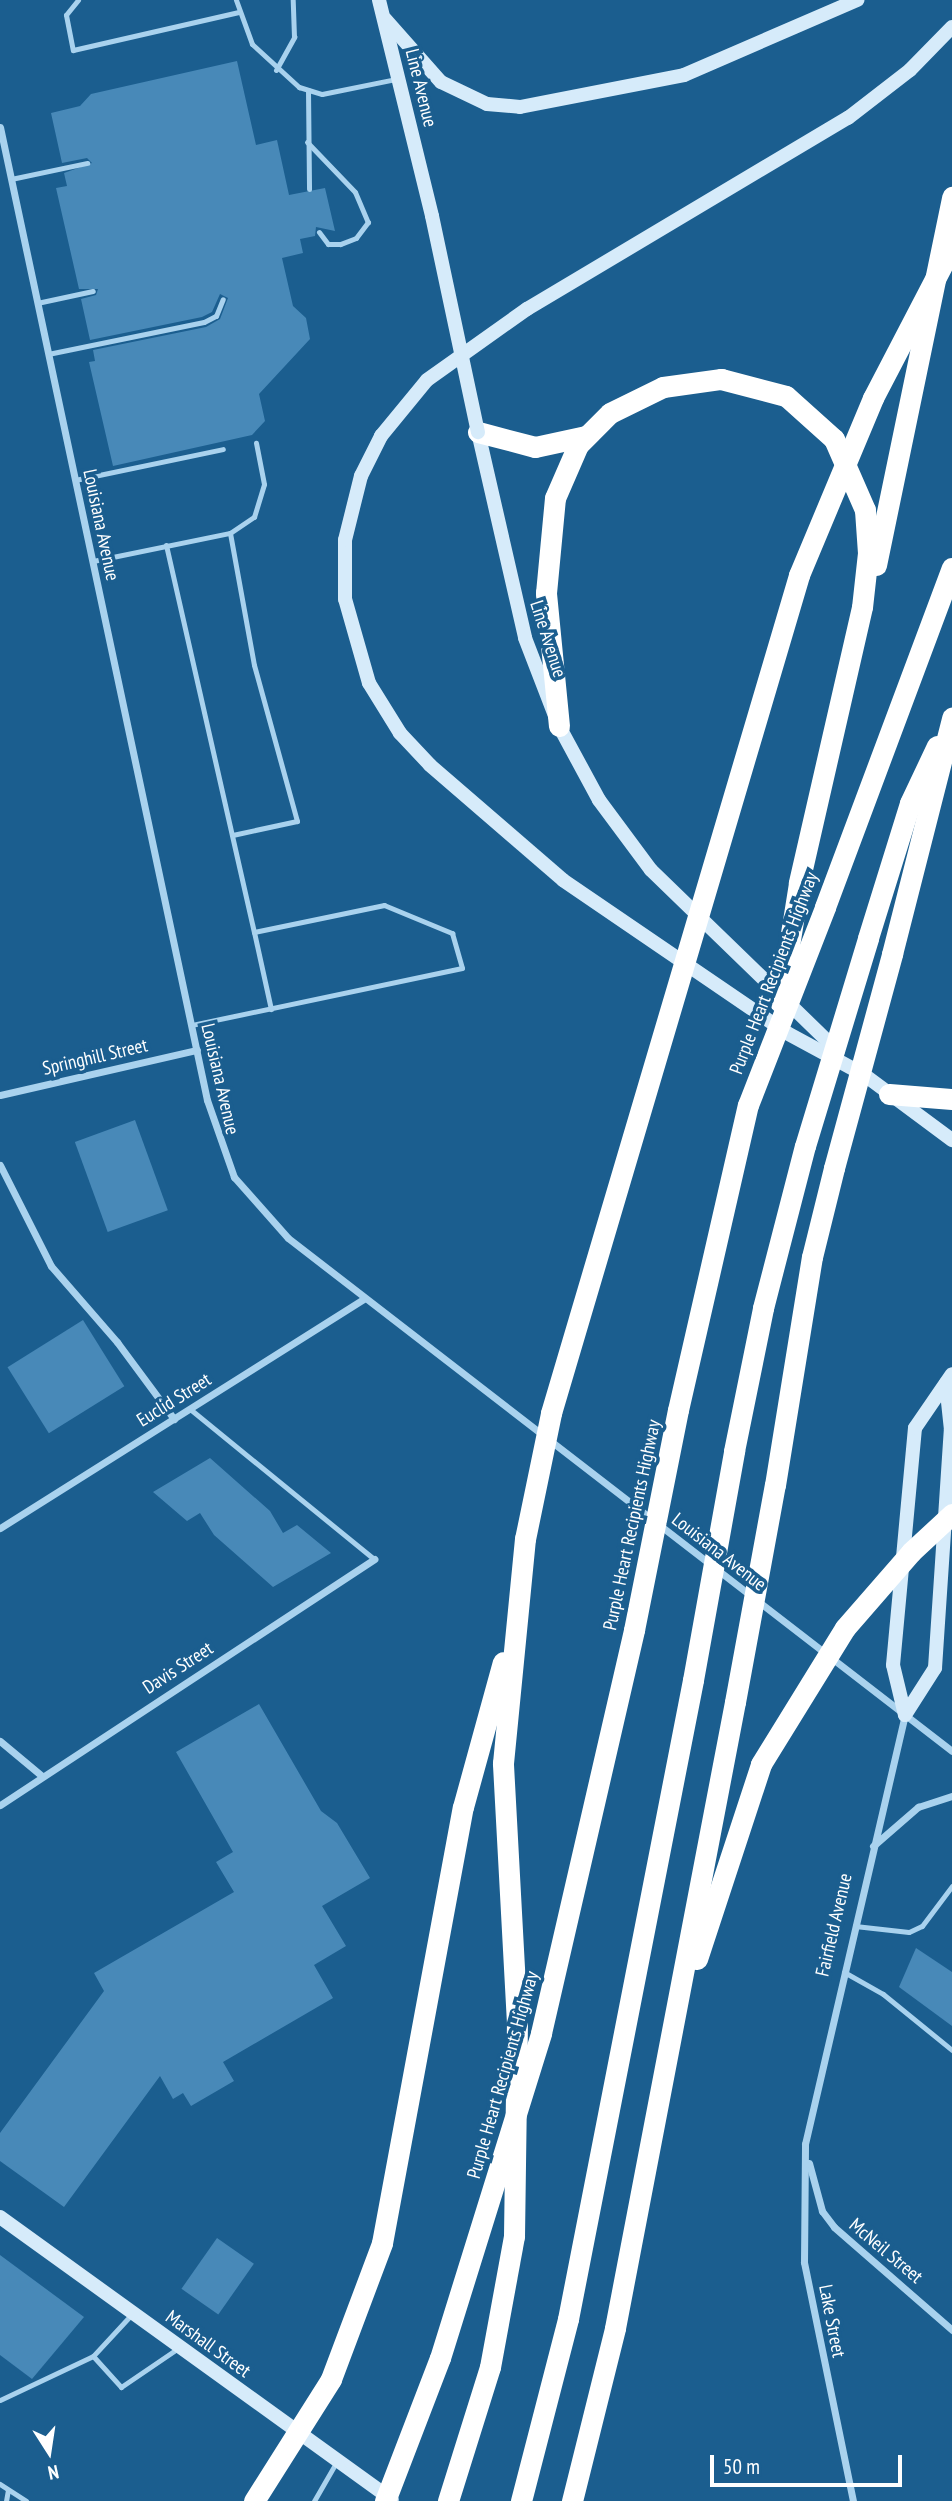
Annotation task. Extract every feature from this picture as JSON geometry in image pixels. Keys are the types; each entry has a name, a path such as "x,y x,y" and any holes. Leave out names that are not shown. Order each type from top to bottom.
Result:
{"highway":[{"path":"778,1025 799,883 862,607 906,438 952,197"},
{"path":"448,2501 490,2367 514,2236 517,2023 502,1822 512,1637 525,1539 551,1413 799,575 873,398 952,246"},
{"path":"559,726 546,593 551,536 565,467 586,436 610,413 640,396 687,382 754,383 786,396 834,439 853,475 868,533 862,607"},
{"path":"478,432 535,447 586,436"},
{"name":"Purple Heart Recipients Highway","path":"385,2501 440,2358 541,2033 634,1630 678,1410 748,1105 952,568"},
{"path":"521,2501 540,2435 574,2293 762,1308 805,1146 910,803 952,719"},
{"path":"572,2501 615,2328 775,1485 812,1257 952,719"},
{"path":"889,1094 952,1099"},
{"path":"659,2089 722,1875 761,1764 845,1628 911,1552 952,1514"},
{"path":"254,2501 331,2379 382,2243 463,1807 491,1690 512,1637"}],"main road":[{"name":"Line Avenue","path":"379,0 432,216 526,638 559,726 599,800 651,870 859,1072 952,1140"},
{"path":"384,19 441,82 486,104 520,107 684,75 857,0"},
{"path":"859,1072 787,1033 563,880 430,765 400,733 369,684 345,599 345,540 361,476 381,436 427,380 527,309 848,118 910,70 952,27"},
{"name":"Fairfield Avenue","path":"905,1715 935,1668 951,1430 949,1379"},
{"name":"Fairfield Avenue","path":"905,1715 893,1665 915,1428 949,1379"},
{"name":"Marshall Street","path":"0,2217 393,2501"}],"street":[{"name":"Louisiana Avenue","path":"0,127 191,1025 217,1139 234,1177 288,1238 952,1751"},
{"name":"Springhill Street","path":"0,1095 197,1050"},
{"path":"0,1165 51,1266 117,1342 174,1419"},
{"name":"Euclid Street","path":"0,1528 365,1298"},
{"name":"Davis Street","path":"0,1805 374,1559"},
{"name":"Fairfield Avenue","path":"805,2144 905,1715"},
{"path":"0,1741 41,1776"},
{"path":"873,1846 918,1807 952,1796"},
{"name":"McNeil Street","path":"805,2144 813,2188 834,2227 952,2330"},
{"name":"Lake Street","path":"805,2144 804,2262 853,2501"}],"lane":[{"path":"78,0 66,15 73,50 239,12"},
{"path":"236,0 252,44 276,70 308,90 323,94 399,78"},
{"path":"276,70 294,37 293,0"},
{"path":"308,90 309,189"},
{"path":"307,142 355,192 368,222 356,238 340,244 328,244 319,232"},
{"path":"11,179 87,163"},
{"path":"37,303 93,291"},
{"path":"48,354 204,322 216,316 223,299"},
{"path":"93,561 230,533 254,517 264,484 256,443"},
{"path":"75,480 223,449"},
{"path":"230,533 254,665 297,821 232,835"},
{"path":"166,545 271,1009"},
{"path":"191,1025 462,968 458,946 452,933 384,905 254,932"},
{"path":"190,1409 374,1559"},
{"path":"855,1926 909,1932 922,1926 952,1886"},
{"path":"844,1972 883,1994 952,2050"},
{"path":"0,2400 93,2356 133,2313"},
{"path":"93,2356 121,2387 180,2347"},
{"path":"314,2501 337,2460"},
{"path":"0,2484 26,2501"},
{"path":"6,2501 8,2490"}],"building":[{"path":"237,61 256,145 277,140 289,195 325,188 335,231 316,227 315,236 300,239 303,253 282,258 293,306 306,318 310,339 259,394 265,421 252,435 113,466 89,362 95,361 93,350 206,327 220,319 228,298 220,294 212,312 202,317 90,340 81,299 96,295 98,289 79,289 56,188 67,186 64,173 92,163 87,158 62,163 51,113 80,106 91,94"},
{"path":"135,1120 168,1210 108,1232 75,1142"},
{"path":"83,1320 124,1386 49,1433 8,1367"},
{"path":"210,1458 270,1511 283,1533 297,1525 331,1553 273,1587 214,1535 200,1513 187,1521 153,1492"},
{"path":"259,1704 321,1811 337,1823 370,1878 322,1906 346,1946 314,1965 333,1998 223,2062 234,2081 191,2106 183,2093 173,2099 160,2076 64,2207 0,2161 0,2133 104,1991 94,1973 234,1892 216,1862 233,1852 176,1752"},
{"path":"916,1948 952,1972 952,2026 899,1987"},
{"path":"217,2238 254,2264 218,2315 181,2289"},
{"path":"0,2255 84,2317 32,2379 0,2355"}]}
